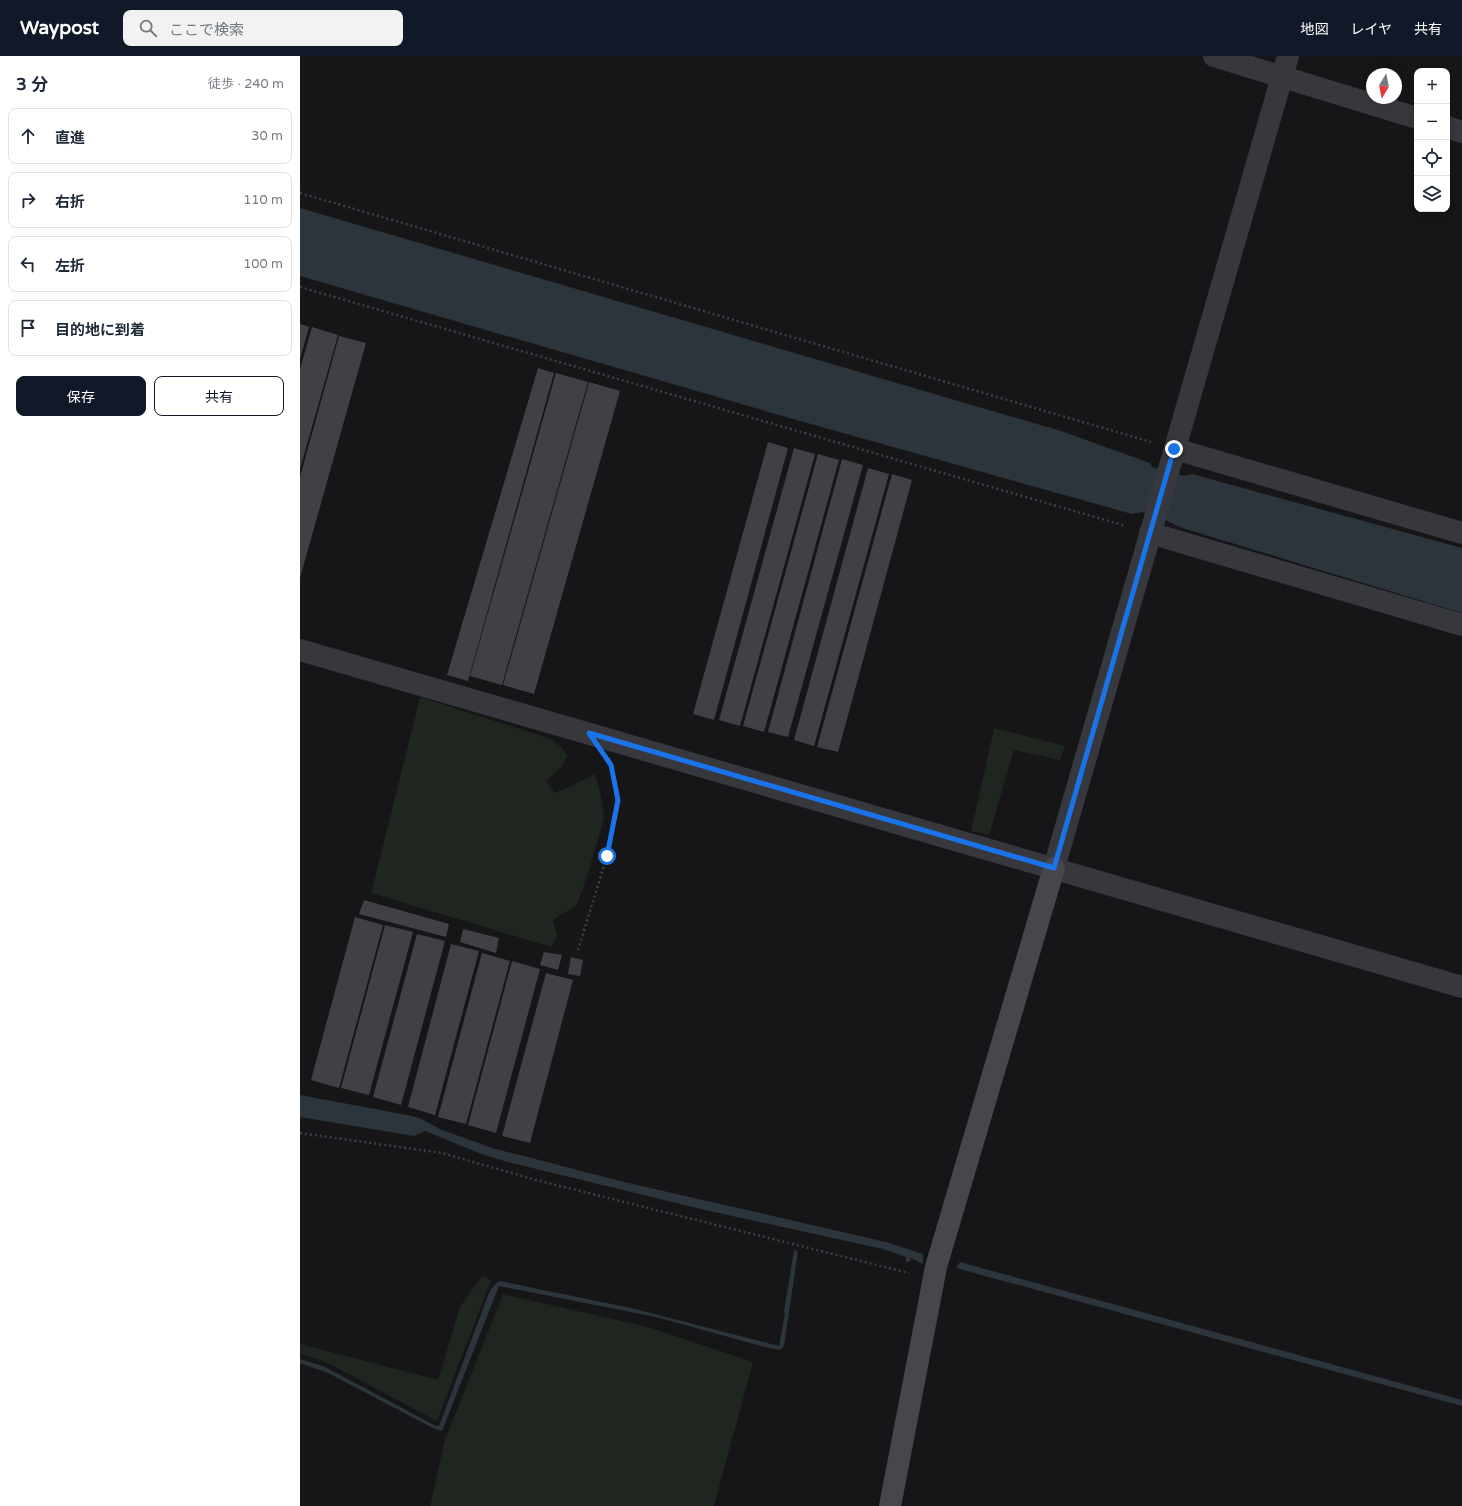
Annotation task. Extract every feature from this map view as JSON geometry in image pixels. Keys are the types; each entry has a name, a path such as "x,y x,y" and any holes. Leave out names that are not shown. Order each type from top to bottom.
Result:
{"street":[{"path":"1214,56 1414,117"},
{"path":"890,1506 933,1279 1054,868 1288,56"},
{"path":"1450,128 1462,132"},
{"path":"1173,456 1462,533"},
{"path":"1152,527 1462,625"},
{"path":"300,650 1462,987"}],"path":[{"path":"300,193 1173,456"},
{"path":"300,287 1152,527"},
{"path":"578,950 607,856 618,800 611,765"},
{"path":"300,1133 442,1153 536,1180 933,1279"}],"shaded area":[{"path":"300,208 1061,431 1150,463 1152,467 1185,476 1192,474 1462,548 1462,613 1179,527 1162,518 1142,512 1132,514 786,417 300,276"},
{"path":"420,697 554,740 568,755 561,767 546,781 555,793 595,774 601,795 604,818 577,905 553,920 557,937 551,947 371,893"},
{"path":"994,728 1065,746 1060,760 1014,750 989,835 971,831"},
{"path":"300,1095 419,1118 442,1130 492,1148 624,1182 886,1242 923,1254 923,1264 911,1258 910,1261 906,1262 906,1257 883,1249 705,1210 508,1162 484,1155 425,1131 414,1136 300,1117"},
{"path":"794,1250 798,1251 784,1346 780,1350 656,1317 499,1286 442,1431 435,1429 328,1373 300,1363 300,1359 325,1367 436,1426 439,1426 489,1293 494,1285 500,1281 631,1308 779,1346"},
{"path":"960,1262 1462,1400 1462,1406 956,1268"},
{"path":"482,1276 491,1280 437,1421 328,1363 300,1353 300,1344 438,1380 460,1307"},
{"path":"503,1294 648,1327 753,1362 714,1506 430,1506 445,1440"}],"building":[{"path":"300,324 309,327 300,359"},
{"path":"312,327 338,335 300,469 300,369"},
{"path":"339,336 366,343 300,578 300,477"},
{"path":"538,368 554,373 468,681 447,675"},
{"path":"556,373 588,382 502,685 470,676"},
{"path":"589,382 620,391 534,694 503,685"},
{"path":"768,442 788,448 714,720 693,714"},
{"path":"794,448 815,454 740,726 719,720"},
{"path":"818,454 839,460 764,732 743,726"},
{"path":"842,459 863,465 788,737 768,732"},
{"path":"868,468 889,474 814,746 794,740"},
{"path":"892,474 912,480 838,752 817,747"},
{"path":"364,900 449,924 446,937 359,914"},
{"path":"355,917 383,925 339,1088 311,1080"},
{"path":"385,925 413,932 369,1095 341,1088"},
{"path":"463,929 499,938 496,953 460,942"},
{"path":"417,934 445,941 401,1105 373,1097"},
{"path":"451,944 479,951 435,1115 408,1107"},
{"path":"544,952 562,955 558,970 540,965"},
{"path":"482,953 510,961 466,1124 438,1117"},
{"path":"571,957 583,960 580,976 568,974"},
{"path":"512,961 540,969 496,1133 468,1125"},
{"path":"546,973 573,980 530,1143 502,1136"}],"route":[{"path":"607,856 618,800 611,765 589,733 1054,868 1174,449"}]}
